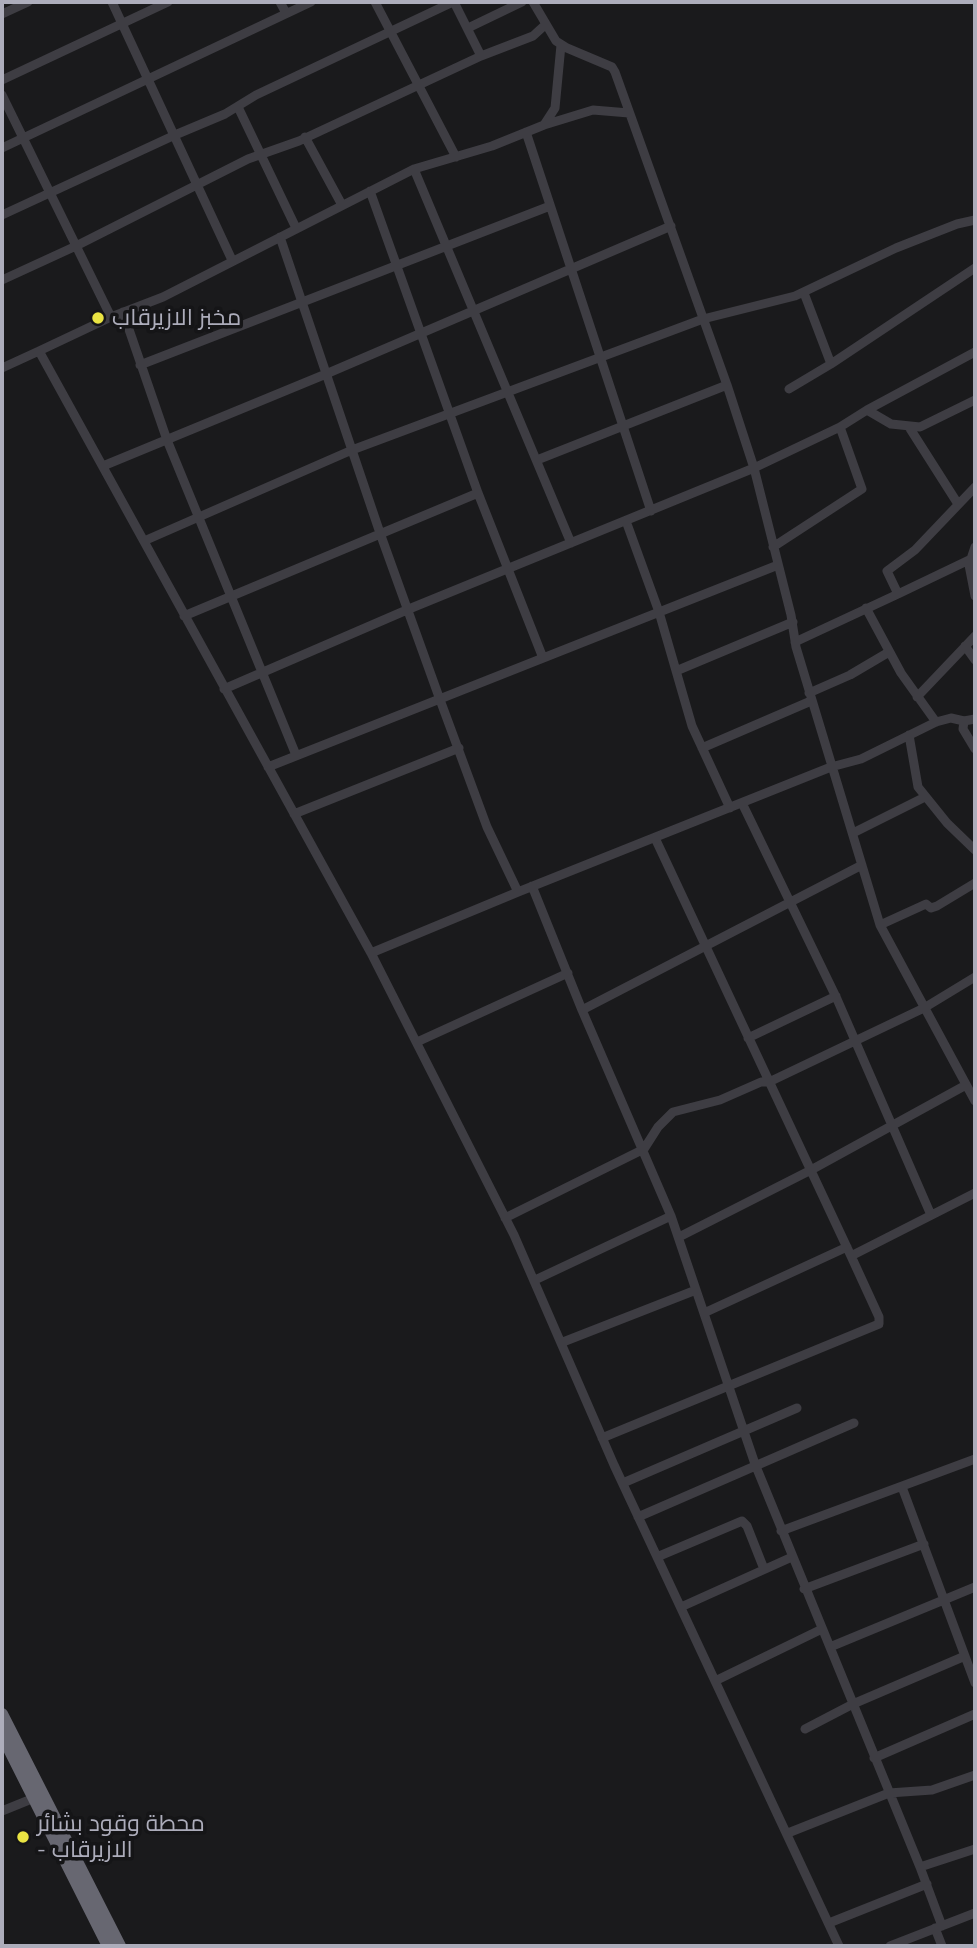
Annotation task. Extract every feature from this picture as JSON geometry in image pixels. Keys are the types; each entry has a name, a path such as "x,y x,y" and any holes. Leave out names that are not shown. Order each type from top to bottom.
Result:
{"highway":[{"path":"2,1714 108,1946"},
{"path":"2,1735 39,1796 120,1946"}],"street":[{"path":"2,14 28,2"},
{"path":"112,2 232,260"},
{"path":"2,80 168,2"},
{"path":"280,2 286,13"},
{"path":"2,148 311,2"},
{"path":"375,2 456,157"},
{"path":"2,215 206,122 256,95 454,2 481,56"},
{"path":"467,28 522,2"},
{"path":"533,2 545,25 561,45 612,67 671,226 754,468 810,697 880,925 975,1101"},
{"path":"2,280 261,154 305,137 481,56 533,36 545,25"},
{"path":"544,125 555,108 561,45"},
{"path":"2,95 111,317"},
{"path":"237,107 296,228"},
{"path":"2,368 111,317 163,297 415,169 593,110 629,113"},
{"path":"526,132 651,511"},
{"path":"305,137 342,205"},
{"path":"415,169 571,544"},
{"path":"370,191 478,493 543,658"},
{"path":"140,365 550,206"},
{"path":"144,541 352,450 703,319 804,293 896,248 957,224 975,220"},
{"path":"103,466 671,226"},
{"path":"280,237 380,533 486,827 518,892"},
{"path":"789,389 975,268"},
{"path":"804,293 831,364"},
{"path":"123,313 167,440 296,755"},
{"path":"39,351 371,953 505,1217 638,1517 839,1946"},
{"path":"224,689 409,609 754,468 840,427 975,352"},
{"path":"537,460 727,385"},
{"path":"867,410 891,424 909,427 925,425 975,400"},
{"path":"773,547 862,489 840,427"},
{"path":"909,427 958,504"},
{"path":"898,594 887,571 915,550 975,486"},
{"path":"184,616 478,493"},
{"path":"626,521 659,612 692,726 730,808"},
{"path":"975,547 969,560 975,596"},
{"path":"795,642 969,560"},
{"path":"268,767 439,697 778,565"},
{"path":"866,608 889,652 936,722"},
{"path":"676,671 793,622"},
{"path":"917,696 975,636"},
{"path":"965,646 975,660"},
{"path":"702,748 810,697 889,652"},
{"path":"371,953 831,767 861,759 936,722 951,718 964,721 975,719"},
{"path":"964,721 963,730 975,749"},
{"path":"909,735 918,787 975,850"},
{"path":"294,814 459,748"},
{"path":"853,833 925,797"},
{"path":"742,803 836,996 931,1215"},
{"path":"602,1438 878,1324 880,1317 655,838"},
{"path":"582,1010 862,865"},
{"path":"880,925 926,904 931,908 937,906 975,883"},
{"path":"532,886 671,1216 742,1430 804,1589 927,1884 942,1946"},
{"path":"417,1042 568,973"},
{"path":"505,1217 643,1150 673,1112 720,1100 761,1082 769,1082 924,1008 975,977"},
{"path":"748,1038 836,996"},
{"path":"678,1237 893,1127 966,1085"},
{"path":"704,1313 849,1252 975,1193"},
{"path":"535,1280 671,1216"},
{"path":"562,1342 696,1290"},
{"path":"623,1483 797,1408"},
{"path":"638,1517 854,1423"},
{"path":"782,1531 975,1459"},
{"path":"902,1488 975,1683"},
{"path":"657,1557 742,1521 747,1526 764,1569"},
{"path":"804,1589 924,1544"},
{"path":"681,1607 792,1557"},
{"path":"830,1647 975,1587"},
{"path":"715,1681 822,1629"},
{"path":"805,1729 853,1704 965,1656"},
{"path":"874,1758 975,1714"},
{"path":"788,1833 889,1793 932,1790 975,1775"},
{"path":"2,1811 39,1796"},
{"path":"920,1867 975,1849"},
{"path":"829,1923 927,1884"},
{"path":"890,1946 975,1913"}],"place":[{"name":"مخبز الازيرقاب","path":"98,318"},
{"name":"محطة وقود بشائر - الازيرقاب","path":"23,1837"}]}
